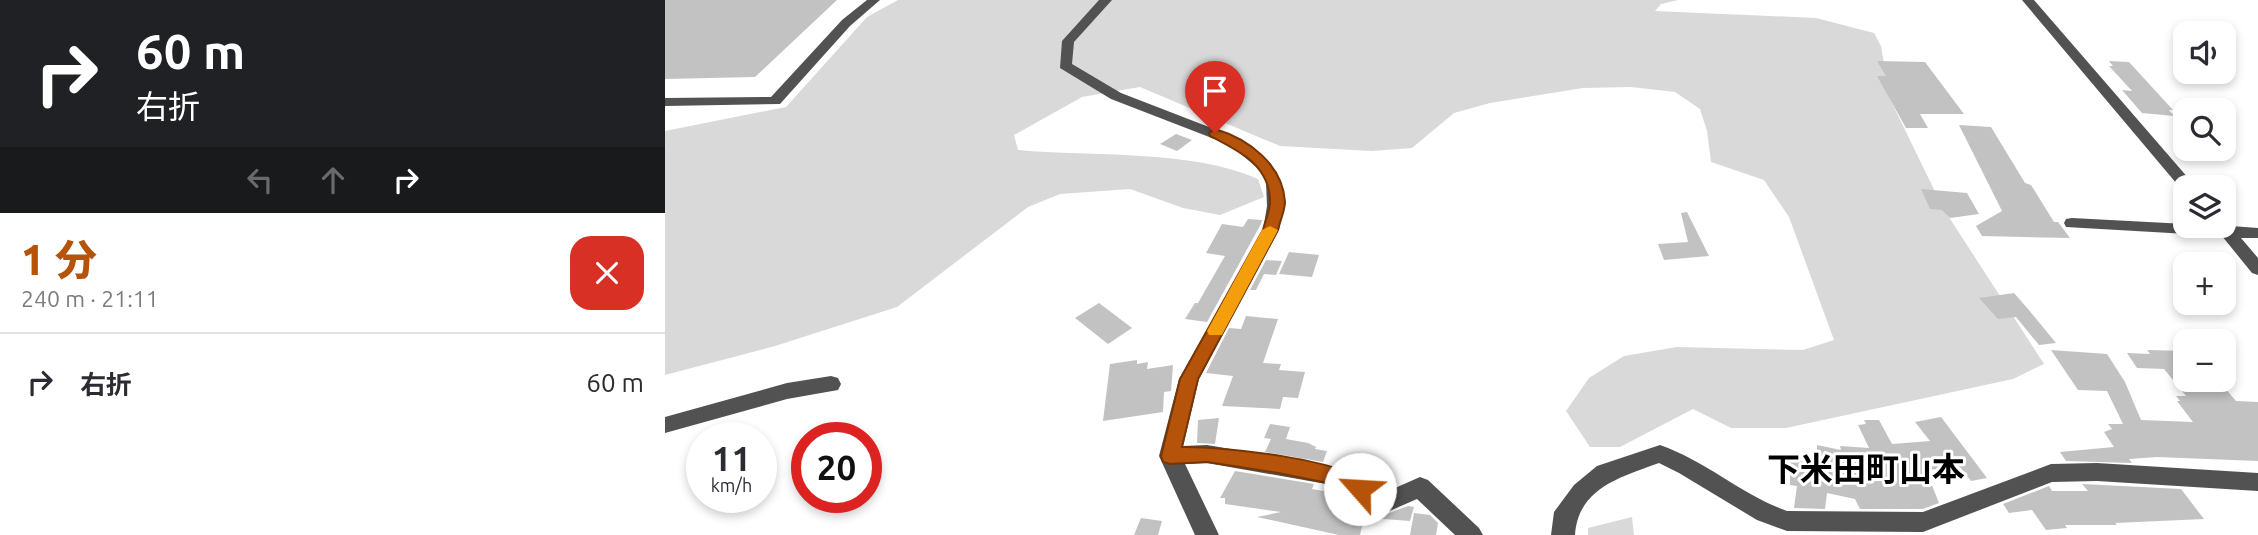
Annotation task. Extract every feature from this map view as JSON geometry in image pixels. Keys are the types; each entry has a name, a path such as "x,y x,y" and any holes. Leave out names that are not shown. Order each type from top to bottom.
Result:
{"street":[{"path":"665,102 775,101 846,23 874,0"},
{"path":"1107,0 1068,41 1065,65 1116,96 1215,133 1251,152 1268,169 1277,203 1271,230 1189,379 1170,456 1207,535"},
{"path":"2028,0 2178,175"},
{"path":"2072,223 2173,227"},
{"path":"2236,230 2258,233"},
{"path":"2232,238 2258,269"},
{"path":"665,425 787,391 831,384"},
{"path":"1563,535 1565,512 1582,492 1605,473 1660,453 1765,513 1787,521 1923,522 2051,473 2097,472 2258,482"},
{"path":"1170,456 1207,454 1336,476 1385,503 1420,487 1471,535"}],"shaded area":[{"path":"898,0 1678,0 1661,4 1655,11 1816,18 1874,33 1881,46 1890,99 1943,208 2044,364 2013,379 1786,428 1731,428 1693,409 1620,447 1590,447 1566,411 1589,378 1624,356 1677,347 1803,350 1834,340 1789,217 1764,180 1711,162 1707,131 1700,109 1675,92 1631,87 1583,88 1490,103 1454,113 1412,148 1372,151 1280,146 1140,87 1082,97 1014,135 1018,150 1172,158 1203,163 1258,179 1264,197 1220,215 1183,208 1130,189 1060,194 1028,207 897,307 775,346 665,375 665,131 786,107 867,17"},
{"path":"1632,517 1634,535 1588,535 1588,528"}],"building":[{"path":"665,0 837,0 755,77 665,79"},
{"path":"1877,61 1925,62 1964,114 1920,114 1928,128 1906,128 1877,76 1886,76"},
{"path":"2109,61 2129,62 2173,110 2169,110 2173,116 2142,113 2122,90 2132,91 2109,66 2113,66"},
{"path":"1959,125 1991,127 2025,183 2031,185 2054,222 2058,222 2070,238 1982,236 1976,226 2002,211"},
{"path":"1176,134 1192,140 1177,151 1160,144"},
{"path":"1921,189 1967,193 1979,214 1950,218 1942,210 1930,209"},
{"path":"1687,212 1709,256 1664,260 1658,244 1688,242 1681,213"},
{"path":"1248,219 1262,220 1207,322 1185,319 1195,303 1198,303 1225,256 1206,253 1222,224 1243,227"},
{"path":"1289,252 1319,255 1312,277 1279,274"},
{"path":"1266,260 1282,261 1276,275 1264,274 1256,290 1250,290"},
{"path":"2014,293 2056,343 2039,345 2016,317 1998,319 1979,298"},
{"path":"1099,303 1132,328 1108,344 1075,318"},
{"path":"1246,316 1278,319 1263,363 1281,364 1279,370 1305,372 1298,398 1283,397 1280,409 1222,406 1233,376 1206,373 1229,328 1241,329"},
{"path":"2051,350 2107,354 2125,382 2141,420 2193,422 2177,401 2180,401 2176,396 2186,396 2183,392 2228,392 2236,401 2258,402 2258,461 2157,457 2129,459 2132,463 2066,461 2060,452 2114,447 2104,432 2112,429 2108,424 2123,424 2107,391 2078,390"},
{"path":"2147,350 2173,351 2173,380 2164,369 2137,368 2127,353 2150,354"},
{"path":"1137,360 1137,364 1148,362 1147,369 1173,365 1171,391 1164,392 1163,412 1103,421 1110,364"},
{"path":"1941,417 1987,478 1971,481 1960,467 1926,470 1939,503 1923,509 1860,509 1855,499 1827,493 1825,509 1794,508 1797,486 1790,485 1790,459 1817,464 1817,445 1841,450 1840,446 1869,448 1858,425 1866,424 1864,420 1879,420 1892,444 1930,441 1915,422"},
{"path":"1219,418 1215,444 1197,443 1198,420"},
{"path":"1270,424 1290,427 1286,439 1308,443 1316,447 1315,449 1327,451 1323,462 1265,452 1271,439 1264,438"},
{"path":"1235,471 1314,484 1312,489 1340,494 1338,500 1360,503 1384,515 1408,506 1414,507 1410,521 1370,518 1368,523 1363,522 1360,535 1339,535 1257,517 1281,512 1225,504 1225,498 1220,498"},
{"path":"2082,484 2181,489 2204,519 2115,523 2117,525 2065,525 2067,528 2046,530 2032,510 2009,513 2003,504 2049,486 2052,491 2088,491"},
{"path":"1414,513 1430,515 1438,523 1436,535 1410,535"},
{"path":"1141,518 1162,521 1158,535 1134,535"}],"slow traffic":[{"path":"1216,331 1270,230"}],"district":[{"name":"下米田町山本","path":"1866,468"}],"route":[{"path":"1215,133 1251,152 1268,169 1277,203 1271,230 1257,251 1189,379 1170,456 1207,454 1278,464 1336,476 1360,489"}]}
